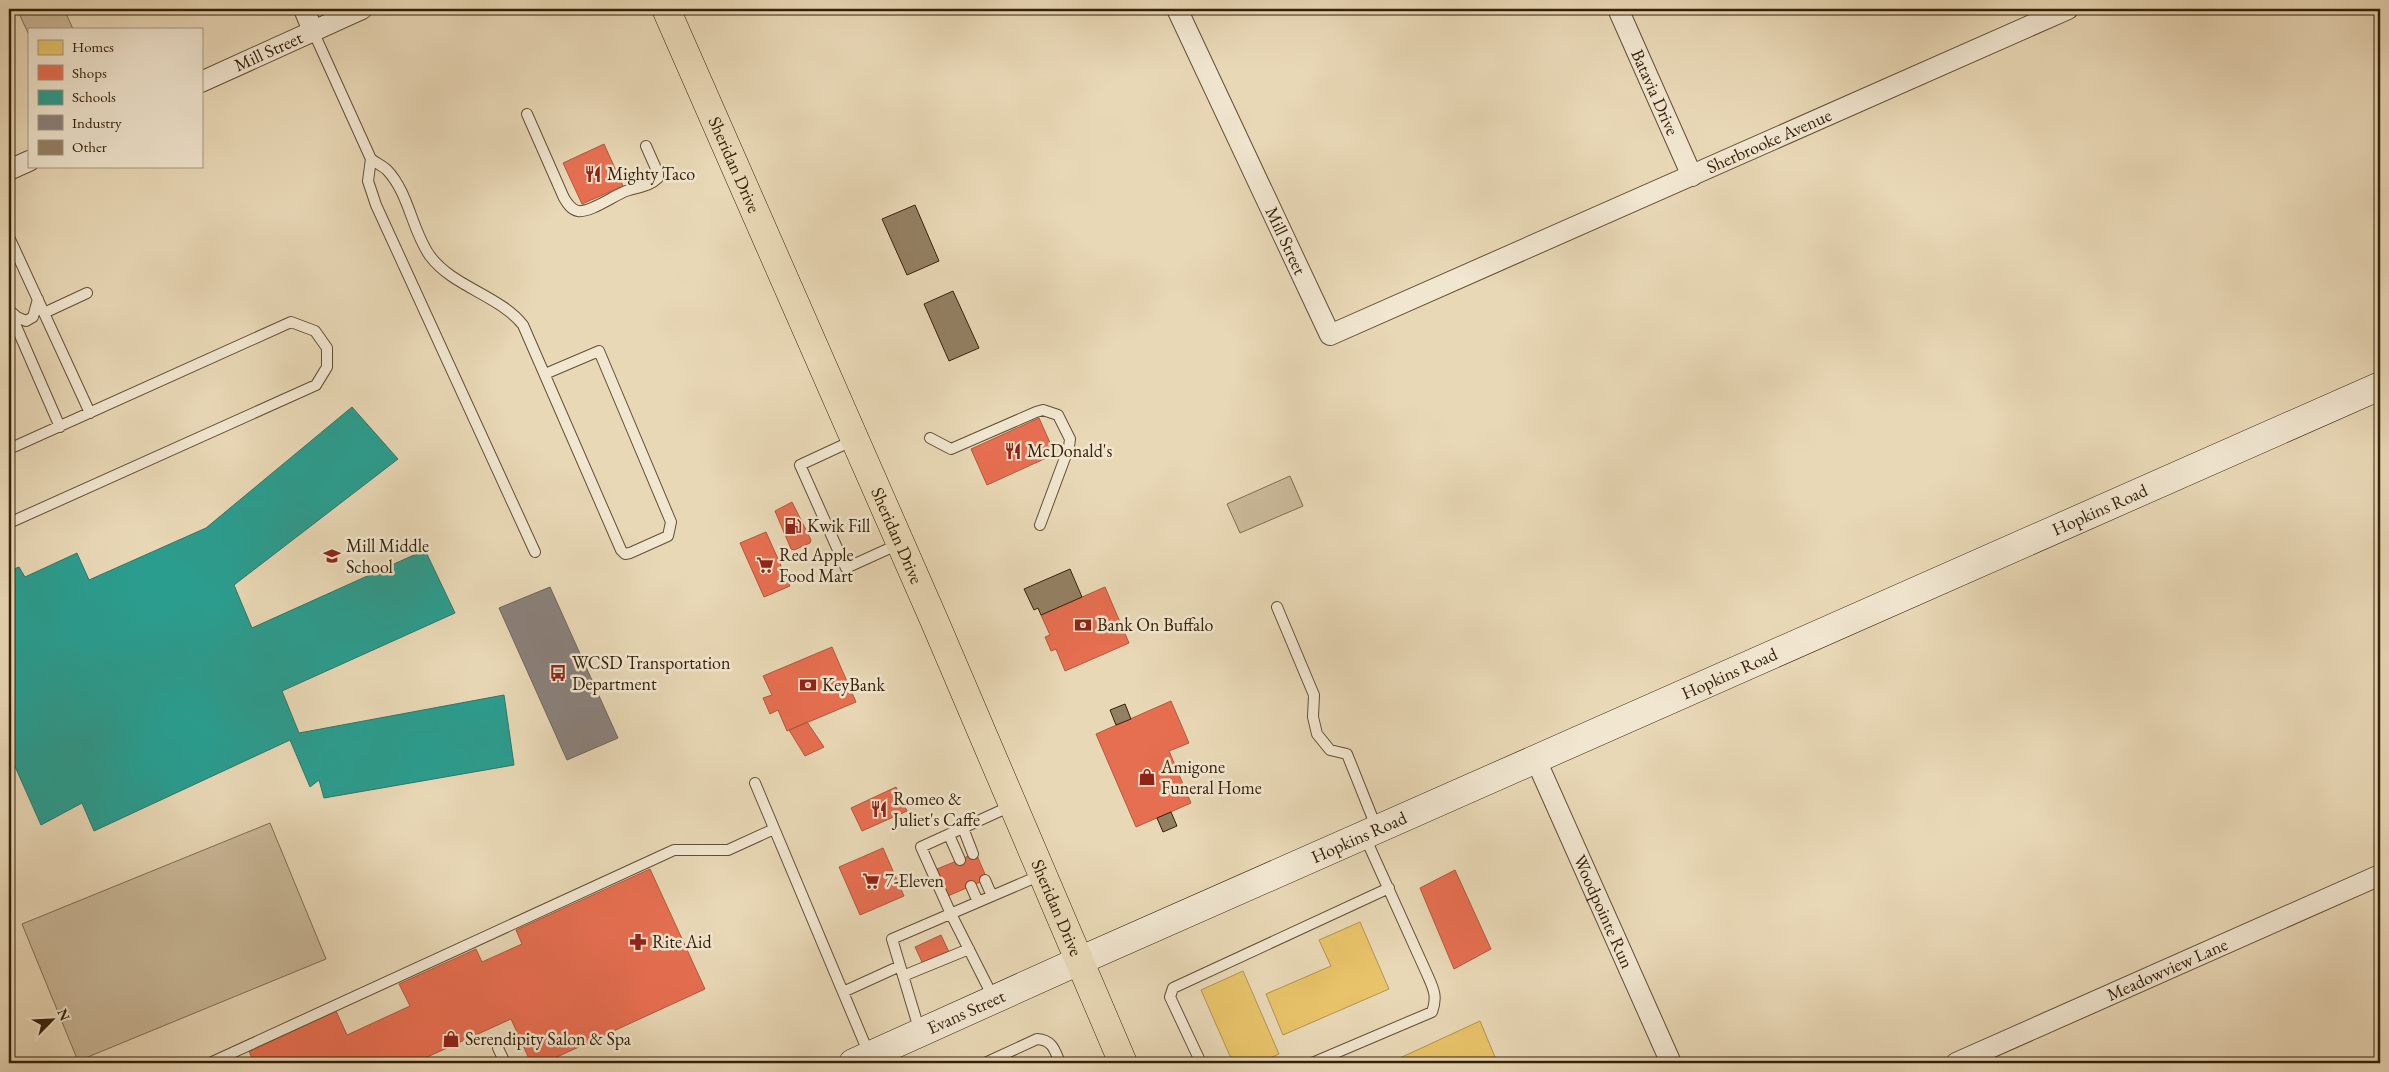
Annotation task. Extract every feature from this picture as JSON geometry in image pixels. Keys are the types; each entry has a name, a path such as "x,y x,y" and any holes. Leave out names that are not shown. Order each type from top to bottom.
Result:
{"main road":[{"name":"Sheridan Drive","path":"666,9 900,543 1041,876 1123,1063"}],"street":[{"path":"304,9 313,31"},
{"name":"Mill Street","path":"202,82 362,9"},
{"name":"Mill Street","path":"1177,9 1330,334 1469,272"},
{"name":"Batavia Drive","path":"1618,9 1692,176"},
{"name":"Sherbrooke Avenue","path":"1469,272 1692,176 2067,9"},
{"path":"9,170 28,161"},
{"name":"Hopkins Road","path":"1079,961 2380,386"},
{"name":"Woodpointe Run","path":"1536,760 1671,1063"},
{"name":"Meadowview Lane","path":"1956,1063 2380,875"},
{"name":"Evans Street","path":"865,1061 921,1033 1079,961"}],"lane":[{"path":"313,31 371,159 387,170 399,189 429,255 440,267 517,318 526,331 621,550 625,554 630,553 668,536 671,522 599,351 545,374"},
{"path":"527,114 564,198 570,207 577,211 586,210 626,191 654,182 658,178 658,174 646,146"},
{"path":"371,159 368,181 376,205 535,552"},
{"path":"9,237 90,413"},
{"path":"44,313 87,293"},
{"path":"9,310 17,317 26,321 33,317 38,299"},
{"path":"9,310 60,427"},
{"path":"9,449 291,322 315,331 327,348 327,367 316,385 9,523"},
{"path":"930,438 951,449 1036,412 1043,410 1058,415 1070,439 1069,447 1040,525"},
{"path":"855,440 800,465 846,568 900,543"},
{"path":"1277,607 1314,695 1312,717 1318,734 1330,750 1347,754 1389,888 1436,996 1432,1012 1312,1063"},
{"path":"755,783 843,992 865,1061"},
{"path":"994,999 951,914 921,847 1012,806"},
{"path":"963,828 973,854"},
{"path":"210,1063 674,850 728,850 774,829"},
{"path":"949,834 960,860"},
{"path":"921,1033 892,939 1041,876"},
{"path":"985,880 992,896"},
{"path":"971,886 978,902"},
{"path":"1201,1063 1170,997 1173,988 1389,888"},
{"path":"843,992 968,949"},
{"path":"985,1063 1037,1039 1052,1044 1060,1063"},
{"path":"498,1048 505,1063"}],"shaded area":[{"path":"17,9 64,9 73,28 28,28 28,33"},
{"path":"1290,476 1303,506 1240,533 1227,504"},
{"path":"270,823 326,959 78,1061 22,924"}],"building: Homes":[{"path":"1360,922 1389,989 1283,1035 1266,994 1331,966 1319,940"},
{"path":"1243,971 1279,1054 1259,1063 1233,1063 1201,990"},
{"path":"1480,1021 1495,1057 1481,1063 1389,1063"}],"building: Shops":[{"name":"Mighty Taco","path":"604,144 623,186 582,204 563,163"},
{"name":"McDonald's","path":"1039,418 1055,454 987,485 971,449"},
{"path":"792,502 811,540 810,543 794,550 791,549 775,511"},
{"name":"Red Apple Food Mart","path":"766,532 790,586 764,597 740,543"},
{"name":"Bank On Buffalo","path":"1105,587 1129,643 1065,671 1056,649 1051,651 1045,637 1050,635 1041,615"},
{"name":"KeyBank","path":"832,647 856,702 787,731 778,710 770,714 763,698 772,695 763,676"},
{"name":"Amigone Funeral Home","path":"1171,701 1189,743 1169,751 1191,803 1136,827 1096,734"},
{"path":"807,722 824,747 805,756 789,730"},
{"name":"Romeo & Juliet's Caffe","path":"896,787 907,811 862,831 851,808"},
{"name":"7-Eleven","path":"883,848 904,896 860,915 839,867"},
{"path":"976,853 987,879 948,896 937,869"},
{"path":"650,869 705,989 544,1063 531,1063 511,1019 414,1063 254,1063 249,1051 336,1011 347,1035 410,1006 399,984 476,949 482,962 522,944 516,930"},
{"path":"1455,870 1491,949 1454,969 1420,888"},
{"path":"941,935 949,952 923,964 915,947"}],"building: Schools":[{"name":"Mill Middle School","path":"352,407 398,459 234,585 252,628 425,550 455,613 282,691 299,733 504,695 514,765 324,798 319,780 310,787 290,740 94,831 82,803 41,825 9,753 9,571 19,567 25,577 77,553 89,580 206,528"}],"building: Industry":[{"name":"WCSD Transportation Department","path":"550,587 618,738 567,760 499,608"}],"building: Other":[{"path":"915,205 939,261 907,275 882,219"},
{"path":"953,291 979,348 949,361 924,304"},
{"path":"1070,569 1082,597 1041,615 1038,608 1034,610 1024,589"},
{"path":"1125,704 1131,719 1116,725 1110,710"},
{"path":"1171,812 1177,826 1163,832 1157,818"}],"place":[{"name":"Mighty Taco","path":"593,174"},
{"name":"McDonald's","path":"1013,451"},
{"name":"Kwik Fill","path":"793,526"},
{"name":"Mill Middle School","path":"332,556"},
{"name":"Red Apple Food Mart","path":"765,565"},
{"name":"Bank On Buffalo","path":"1083,625"},
{"name":"WCSD Transportation Department","path":"558,673"},
{"name":"KeyBank","path":"808,685"},
{"name":"Amigone Funeral Home","path":"1147,777"},
{"name":"Romeo & Juliet's Caffe","path":"879,809"},
{"name":"7-Eleven","path":"871,881"},
{"name":"Rite Aid","path":"638,942"},
{"name":"Serendipity Salon & Spa","path":"451,1039"}]}
